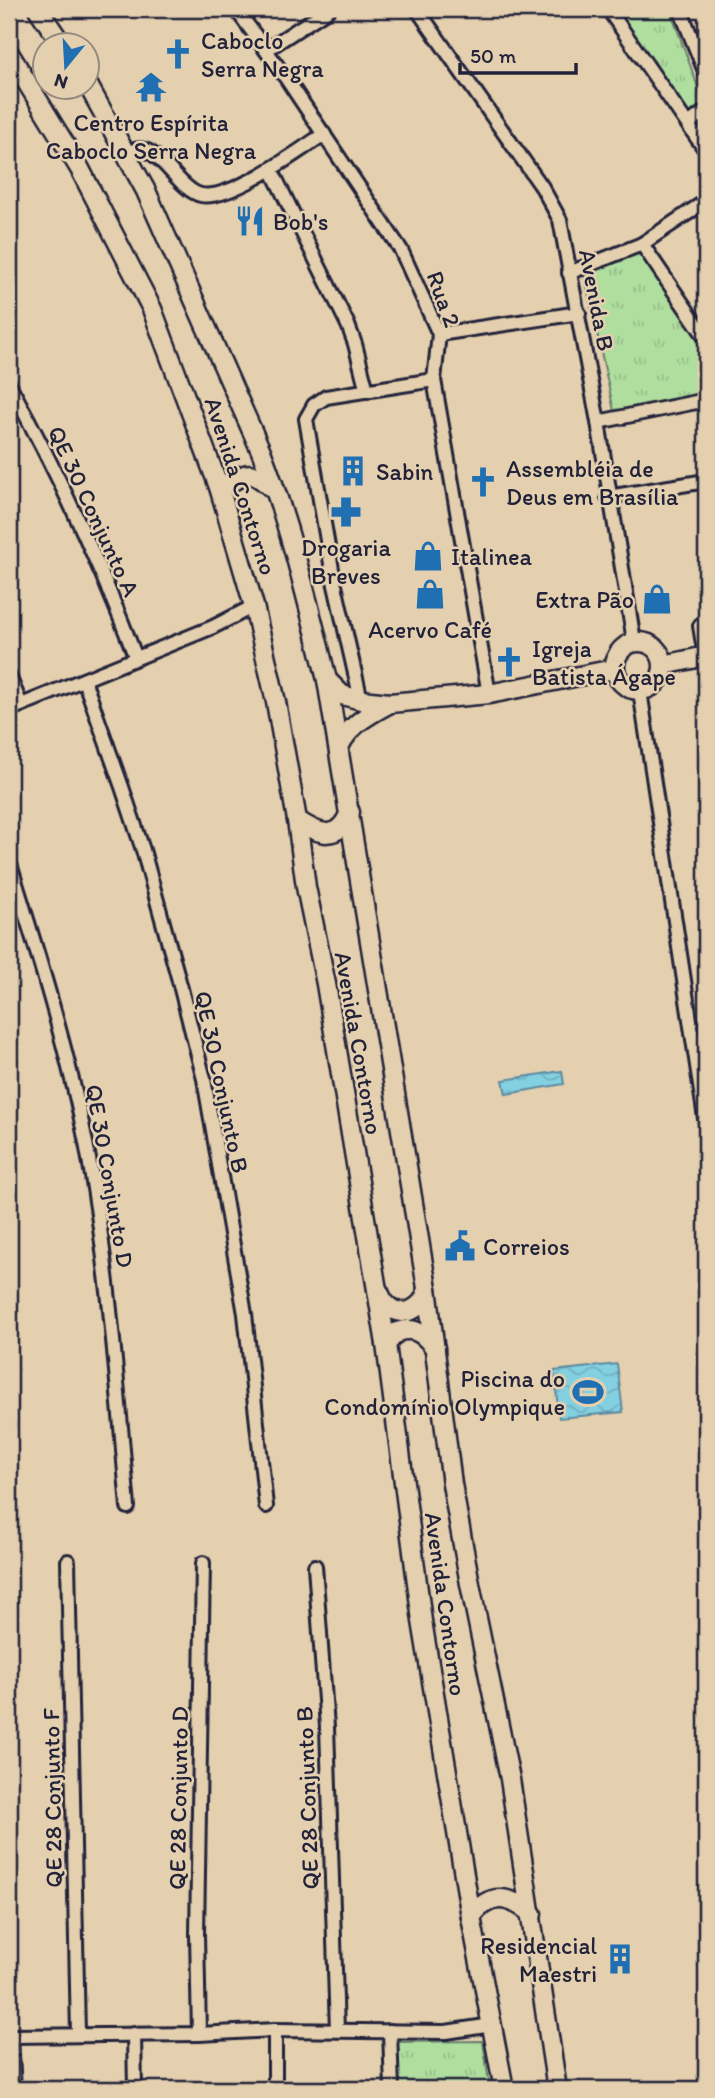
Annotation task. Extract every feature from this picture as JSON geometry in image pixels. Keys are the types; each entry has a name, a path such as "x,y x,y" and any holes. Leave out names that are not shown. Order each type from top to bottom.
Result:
{"main road":[{"path":"38,9 54,32"},
{"name":"Avenida Contorno","path":"9,53 80,169 152,309 219,487 254,606 276,702 306,887 326,984 363,1220 386,1344 422,1621 471,1917 504,2089"},
{"name":"Avenida Contorno","path":"98,102 128,155 278,494 327,680 427,1288 454,1496 510,1779 557,2089"},
{"path":"219,487 250,473 258,475 278,494"},
{"path":"634,641 657,648 664,665 657,683 640,691 623,685 614,669 620,649 634,641"},
{"path":"664,665 706,656"},
{"path":"327,680 342,695 390,703 489,694 614,669"},
{"path":"339,747 345,735 358,721 390,703"},
{"path":"297,820 318,833 328,833 339,830 350,812"},
{"path":"377,1289 387,1306 404,1312 421,1305 427,1288"},
{"path":"386,1344 397,1332 414,1329 422,1333 435,1348"},
{"path":"471,1917 485,1903 495,1899 514,1901 532,1914"}],"street":[{"name":"Rua 2","path":"236,9 401,250 439,334 434,380 489,694"},
{"path":"266,50 329,9"},
{"name":"Avenida B","path":"417,9 556,211 579,313 634,641"},
{"path":"608,9 706,150"},
{"path":"680,9 706,74"},
{"path":"688,124 706,111"},
{"path":"128,155 139,149 150,152 185,185 202,195 218,193 242,184 271,169 324,134"},
{"path":"271,169 348,326 367,391"},
{"path":"569,273 642,244 706,201"},
{"path":"642,244 706,338"},
{"path":"439,334 579,313"},
{"path":"361,700 334,581 306,419 314,405 326,397 434,380"},
{"name":"QE 30 Conjunto A","path":"9,384 71,505 111,593 136,659"},
{"path":"598,422 706,400"},
{"path":"608,497 706,481"},
{"path":"9,677 15,708 213,627 254,606"},
{"path":"706,621 700,626 706,656"},
{"name":"QE 30 Conjunto B","path":"84,680 143,850 204,1079 245,1314 266,1506"},
{"path":"640,691 706,1125"},
{"name":"QE 30 Conjunto D","path":"9,861 52,1005 85,1141 113,1328 128,1507"},
{"name":"QE 28 Conjunto F","path":"68,1561 78,2034"},
{"name":"QE 28 Conjunto D","path":"199,2034 197,1934 203,1563"},
{"name":"QE 28 Conjunto B","path":"314,1566 327,1727 337,2030"},
{"path":"14,2089 10,2036 199,2034 275,2030 446,2032 492,2025"},
{"path":"275,2030 275,2089"},
{"path":"390,2031 392,2089"},
{"path":"134,2034 135,2089"}],"green space":[{"path":"614,9 670,9 705,107 686,115"},
{"path":"639,252 706,348 706,395 614,411 584,274"},
{"path":"483,2041 490,2089 398,2089 397,2042"}],"water":[{"path":"562,1071 564,1084 506,1094 503,1080"},
{"name":"Piscina do Condomínio Olympique","path":"617,1364 623,1412 559,1418 554,1371"}],"place":[{"name":"Caboclo Serra Negra","path":"178,54"},
{"name":"Centro Espírita Caboclo Serra Negra","path":"151,87"},
{"name":"Bob's","path":"250,221"},
{"name":"Sabin","path":"353,471"},
{"name":"Assembléia de Deus em Brasília","path":"483,482"},
{"name":"Drogaria Breves","path":"346,512"},
{"name":"Italinea","path":"428,556"},
{"name":"Acervo Café","path":"430,594"},
{"name":"Extra Pão","path":"657,599"},
{"name":"Igreja Batista Ágape","path":"509,662"},
{"name":"Correios","path":"460,1246"},
{"name":"Piscina do Condomínio Olympique","path":"588,1392"},
{"name":"Residencial Maestri","path":"620,1959"}]}
